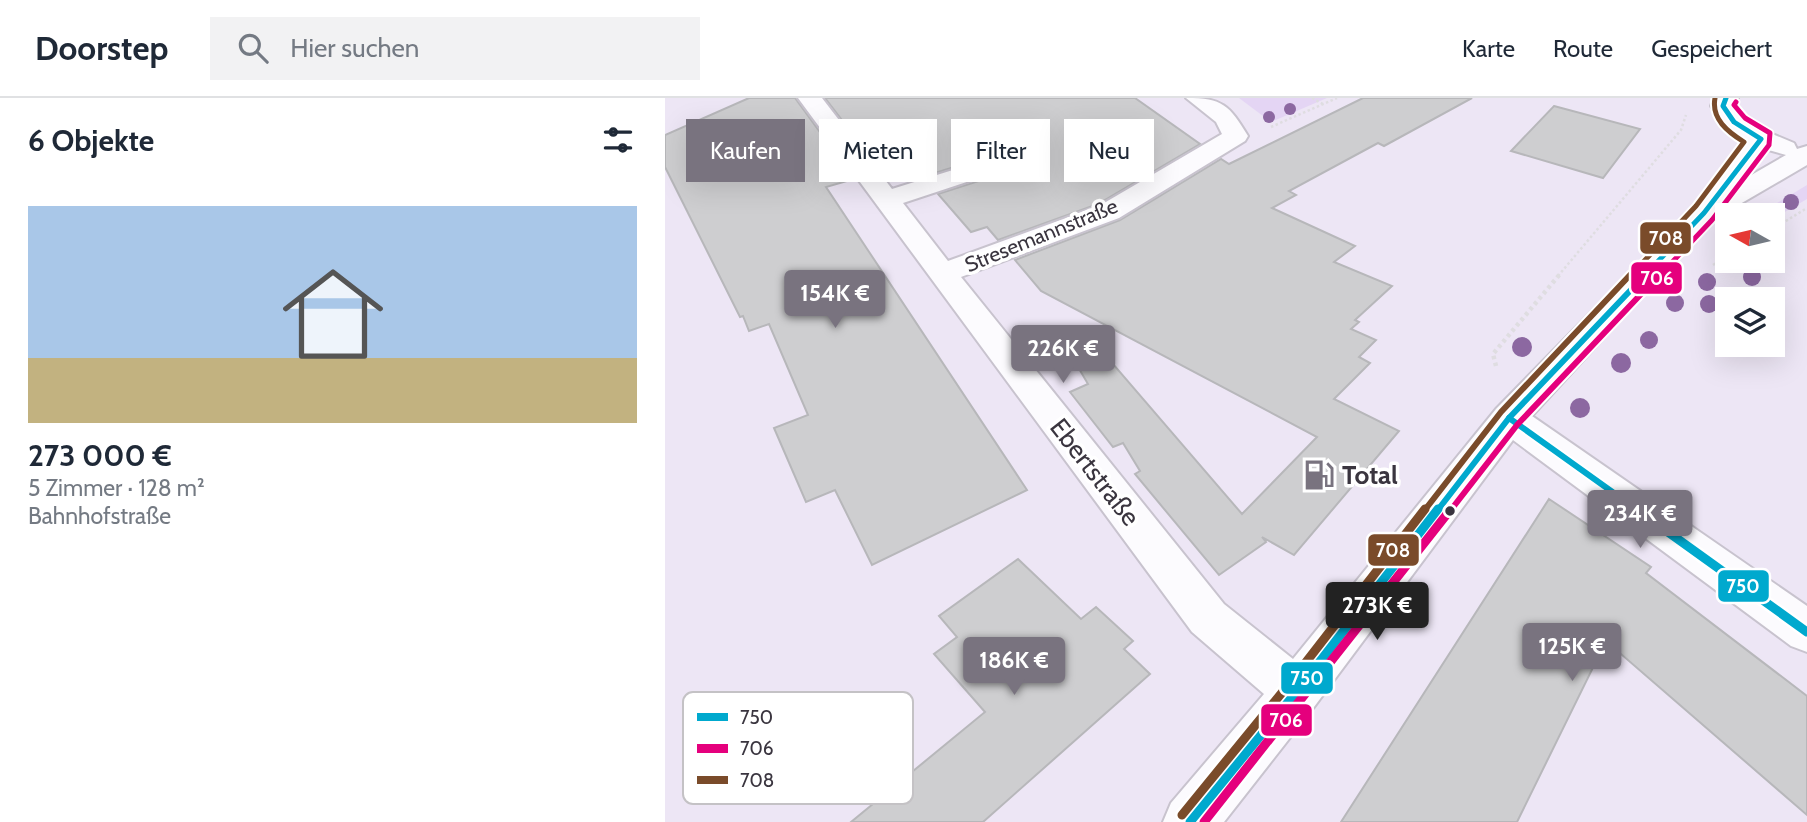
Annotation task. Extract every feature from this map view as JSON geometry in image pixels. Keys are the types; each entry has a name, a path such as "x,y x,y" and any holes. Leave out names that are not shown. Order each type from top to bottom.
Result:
{"street":[{"name":"Ebertstraße","path":"810,98 941,274 1207,618 1297,691"},
{"path":"1198,98 1225,118 1237,136"},
{"path":"1691,103 1725,102 1728,117 1741,129 1761,139 1807,154"},
{"name":"Stresemannstraße","path":"941,274 1109,212 1237,136"},
{"path":"1190,822 1297,691 1509,418 1704,213 1761,139"},
{"path":"1704,213 1807,154"},
{"path":"886,200 951,179"},
{"path":"1509,418 1807,632"}],"path":[{"path":"1312,98 1323,104"},
{"path":"1237,136 1280,124 1337,98"},
{"path":"1509,418 1493,354 1681,130 1691,103"},
{"path":"1785,222 1807,208"}],"shaded area":[{"path":"1239,98 1327,98 1271,122"},
{"path":"1807,185 1807,199 1785,212 1785,203 1777,203"}],"building":[{"path":"749,98 795,98 819,131 819,182 844,182 826,187 1027,490 872,565 835,490 806,502 774,428 808,415 769,324 749,331 665,167 665,135 686,126 686,182 805,182 805,119 701,119"},
{"path":"825,98 1135,98 1200,144 1154,171 1154,119 1064,119 1064,182 1135,182 1098,204 998,240 987,227 971,232 938,194 976,182 1050,182 1050,119 951,119 951,168 937,172 937,119 841,119"},
{"path":"1363,98 1472,98 1384,146 1378,143 1289,191 1296,195 1272,208 1355,246 1334,262 1392,286 1355,320 1359,322 1351,329 1376,340 1359,357 1370,363 1334,399 1399,431 1294,555 1262,537 1266,542 1219,575 1135,474 1140,471 1123,443 1113,447 1070,392 1088,384 1064,343 1083,329 1242,514 1317,437 1041,291 1015,260 1120,220 1221,159 1229,164"},
{"path":"1554,106 1640,129 1603,178 1511,151"},
{"path":"1549,499 1651,567 1646,573 1807,696 1807,815 1606,641 1517,822 1341,822"},
{"path":"1018,559 1081,619 1096,607 1133,641 1124,649 1150,674 983,822 851,822 873,804 913,804 913,771 985,712 934,654 957,637 939,616"}],"transit line":[{"name":"708","path":"1182,815 1289,684 1501,412 1696,206 1744,142 1726,129 1717,118 1714,112 1715,98"},
{"name":"750","path":"1190,822 1297,691 1509,418 1704,213 1761,139 1734,122 1723,106 1726,98"},
{"name":"706","path":"1204,822 1517,425 1712,220 1769,145 1770,133 1745,118 1734,105 1736,102"},
{"name":"750","path":"1509,418 1807,632"}],"place":[{"name":"Total","path":"1319,475"}]}
